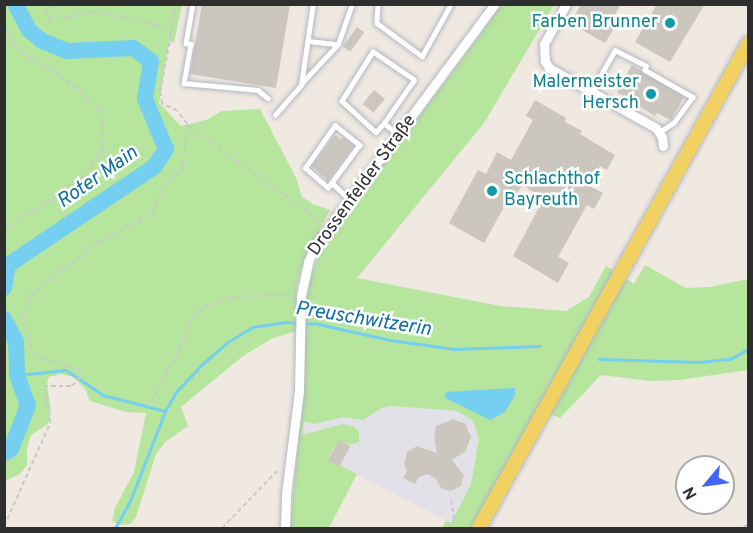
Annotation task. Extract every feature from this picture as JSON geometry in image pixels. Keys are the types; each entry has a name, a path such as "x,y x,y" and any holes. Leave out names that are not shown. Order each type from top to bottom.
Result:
{"main road":[{"path":"480,528 748,44"}],"street":[{"path":"566,4 544,44 545,61 554,71 660,132 663,146"},
{"name":"Drossenfelder Straße","path":"285,528 296,429 301,299 308,262 315,246 399,135 491,6"}],"lane":[{"path":"193,4 186,43 191,45 184,83 258,90 268,98"},
{"path":"300,85 313,4"},
{"path":"275,115 338,44 352,4"},
{"path":"378,4 377,23 422,56 451,4"},
{"path":"308,41 338,44"},
{"path":"591,92 615,50 646,66 645,70 693,97 674,123 660,132"},
{"path":"373,52 414,80 384,123 376,132 342,101 373,52"},
{"path":"384,123 399,135"},
{"path":"335,125 360,145 332,183 328,188 305,168 335,125"},
{"path":"332,183 350,200"}],"path":[{"path":"58,4 46,12 50,21 97,12 154,25 167,30 170,38"},
{"path":"176,4 160,91 162,104 177,111 187,124 329,227"},
{"path":"4,28 22,52 74,85 100,110 103,124 102,150 86,175 53,200 4,230"},
{"path":"4,526 50,423 44,386 72,386 82,373 34,355 23,318 32,295 98,242 152,214 168,181 182,171 187,124"},
{"path":"151,402 178,353 193,316 205,306 222,300 257,294 301,299"},
{"path":"222,528 278,470 291,462"},
{"path":"448,528 454,520 451,500"},
{"path":"743,528 748,523"}],"shaded area":[{"path":"392,406 457,411 466,414 477,426 479,439 471,484 451,523 340,466 351,443 361,435 356,429 339,425 302,436 304,421 343,417 363,420 382,408","holes":["446,420 460,420 470,430 470,445 466,451 439,450 435,444 435,430","417,446 428,449 458,465 464,475 461,486 451,491 446,490 441,488 436,479 428,474 411,475 404,458 407,452"]}],"green space":[{"path":"5,5 182,5 174,43 169,41 159,103 181,126 206,120 222,111 260,109 296,178 302,197 330,210 303,262 296,289 296,331 271,339 243,356 181,407 188,426 165,442 156,454 136,517 130,524 121,525 112,521 115,508 134,472 146,413 126,412 90,401 85,389 73,377 61,374 49,377 47,384 51,413 48,424 31,435 27,448 27,465 20,474 5,481"},
{"path":"500,5 554,5 484,123 357,278 500,306 566,311 589,297 606,266 615,271 474,528 442,528 446,520 451,523 471,484 479,439 473,421 457,411 391,406 382,408 363,420 343,417 314,424 304,421 302,435 343,424 353,426 359,432 359,442 350,445 345,443 347,451 335,446 328,459 357,474 329,528 290,528 301,414 306,303 308,285 319,256 346,213"},
{"path":"645,265 686,288 710,287 748,279 748,370 679,380 650,381 601,375 560,418 550,414 625,278 634,284"}],"water":[{"path":"515,388 515,395 505,412 490,420 445,398 446,392"}],"building":[{"path":"202,4 290,4 276,88 190,74"},
{"path":"581,4 621,4 612,20 617,23 605,43 580,29 582,24 573,19"},
{"name":"Farben Brunner","path":"657,4 705,4 670,62 635,42"},
{"path":"357,27 364,32 350,52 343,46"},
{"name":"Malermeister Hersch","path":"632,65 684,97 671,120 657,113 655,116 617,92"},
{"path":"374,90 385,99 374,113 363,104"},
{"name":"Schlachthof Bayreuth","path":"535,100 566,118 565,122 582,131 580,134 615,155 607,170 600,166 589,186 603,193 594,209 587,205 558,257 569,263 558,283 513,256 544,198 522,185 516,196 512,193 484,243 449,223 478,170 486,174 497,152 511,160 533,120 526,116"},
{"path":"335,135 341,140 343,137 354,146 328,181 312,166"},
{"path":"453,419 466,424 471,437 466,451 452,460 464,475 461,486 451,491 446,490 441,488 436,479 428,474 419,477 415,484 403,478 407,471 404,464 407,452 417,446 437,453 434,437 436,426"},
{"path":"339,440 350,446 339,466 328,460"}],"waterway":[{"name":"Roter Main","path":"4,288 8,265 154,167 166,149 145,99 151,61 133,48 67,51 42,41 29,30 15,4"},
{"name":"Roter Main","path":"4,319 16,342 17,375 28,405 11,449 4,453"},
{"name":"Preuschwitzerin","path":"115,528 130,501 165,411 176,392 226,343 253,327 284,322 318,324 390,340 454,349 540,346"},
{"name":"Preuschwitzerin","path":"599,359 699,362 730,359 748,349"},
{"path":"17,375 66,370 103,395 165,411"}],"place":[{"name":"Farben Brunner","path":"670,23"},
{"name":"Malermeister Hersch","path":"651,94"},
{"name":"Schlachthof Bayreuth","path":"492,191"}]}
